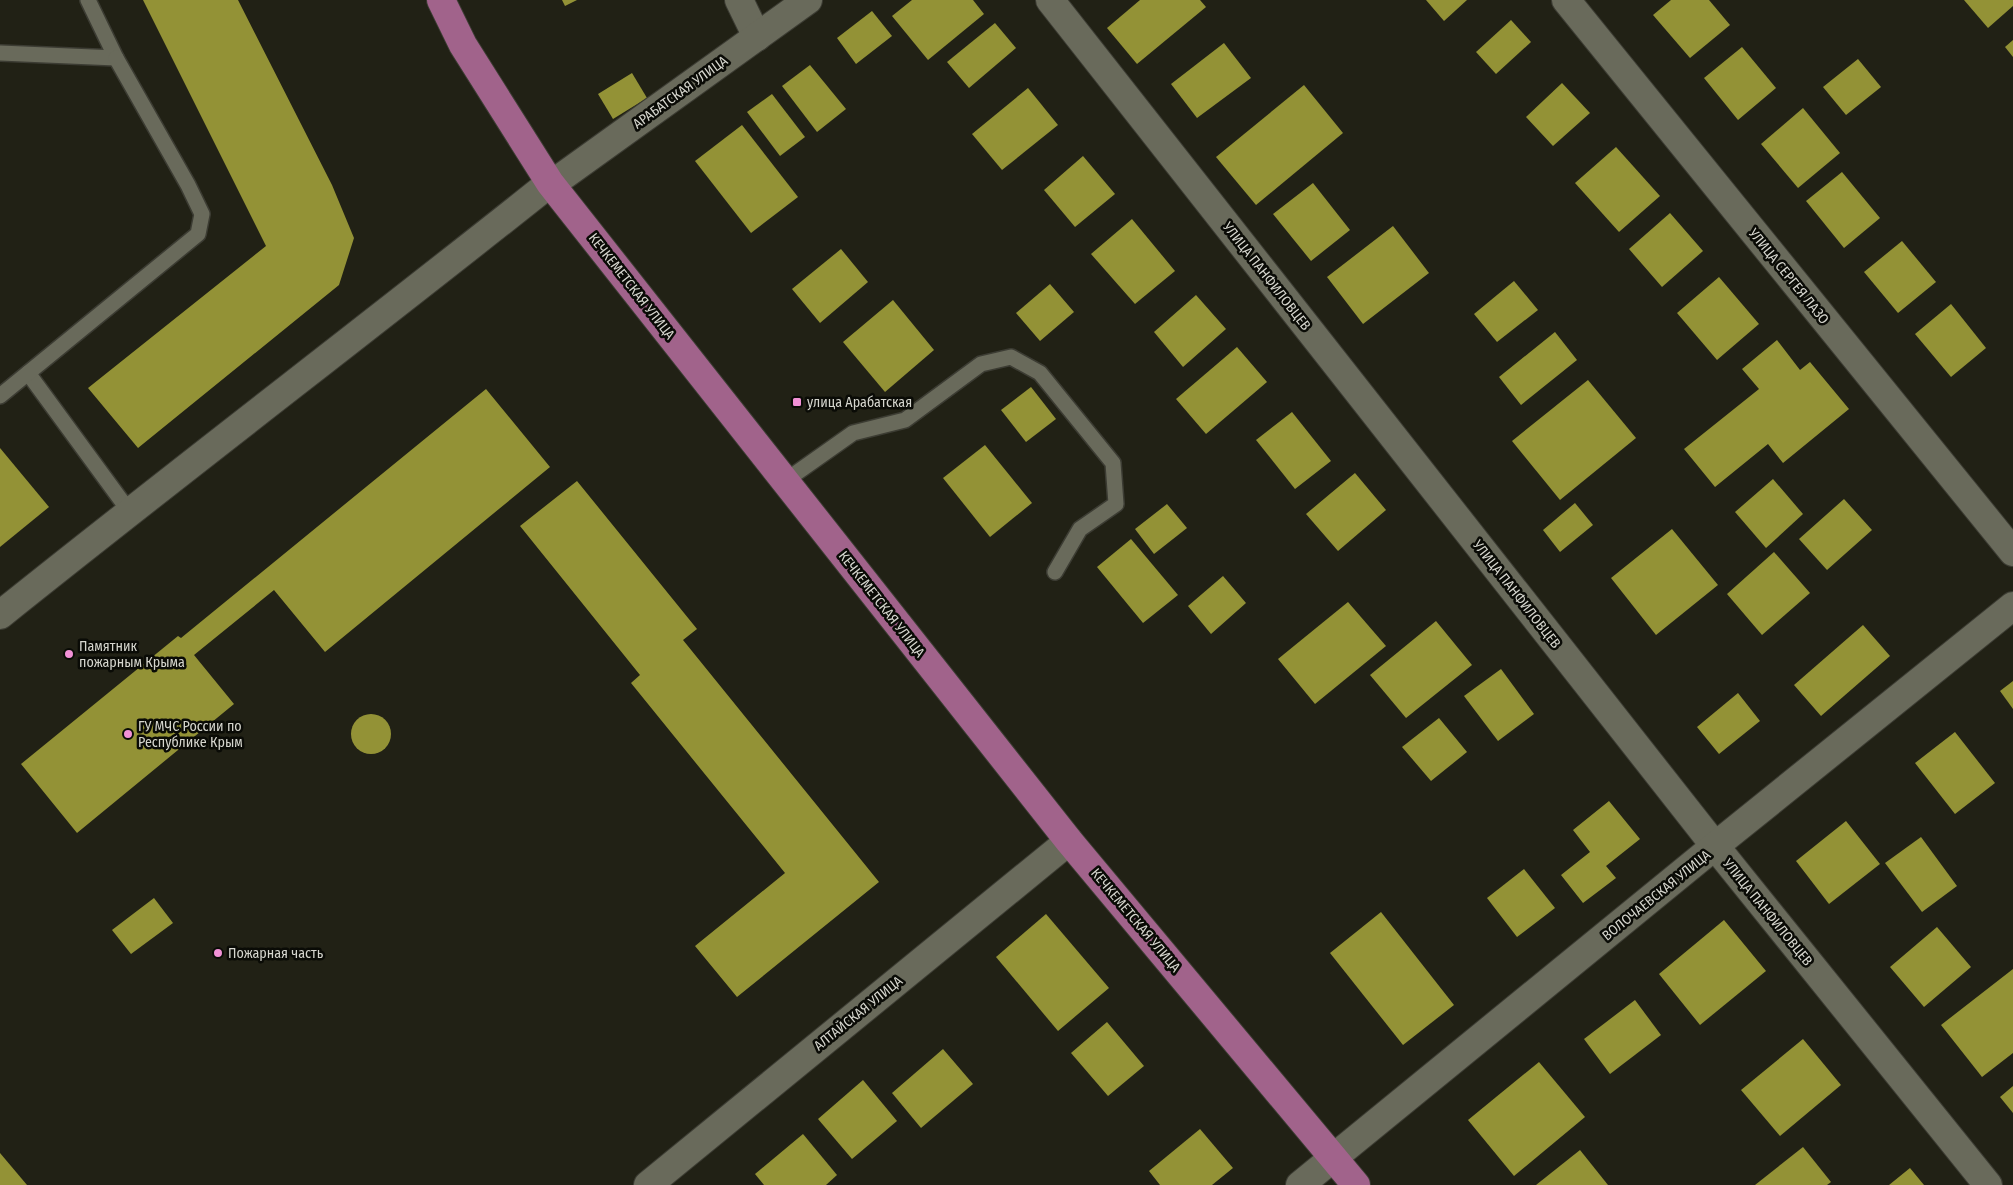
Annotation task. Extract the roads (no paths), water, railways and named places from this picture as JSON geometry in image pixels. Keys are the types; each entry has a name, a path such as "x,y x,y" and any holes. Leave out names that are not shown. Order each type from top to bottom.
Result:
{"main road":[{"name":"КЕЧКЕМЕТСКАЯ УЛИЦА","path":"441,0 463,45 551,184 1069,841 1356,1185"}],"street":[{"path":"739,0 757,37"},
{"name":"АРАБАТСКАЯ УЛИЦА","path":"0,615 129,512 551,184 808,0"},
{"name":"УЛИЦА ПАНФИЛОВЦЕВ","path":"1050,0 1715,846 1988,1185"},
{"name":"УЛИЦА СЕРГЕЯ ЛАЗО","path":"1566,0 2013,552"},
{"name":"ВОЛОЧАЕВСКАЯ УЛИЦА","path":"1300,1185 1715,846 2013,606"},
{"name":"АЛТАЙСКАЯ УЛИЦА","path":"648,1185 1069,841"}],"lane":[{"path":"0,396 198,234 202,214 188,185 116,58 88,0"},
{"path":"0,53 116,58"},
{"path":"785,481 853,434 905,420 981,364 1011,357 1040,373 1113,463 1116,504 1080,529 1055,572"},
{"path":"28,373 129,512"}],"place":[{"name":"улица Арабатская","path":"797,402"},
{"name":"Памятник пожарным Крыма","path":"69,654"},
{"name":"ГУ МЧС России по Республике Крым","path":"128,734"},
{"name":"Пожарная часть","path":"218,953"}]}
